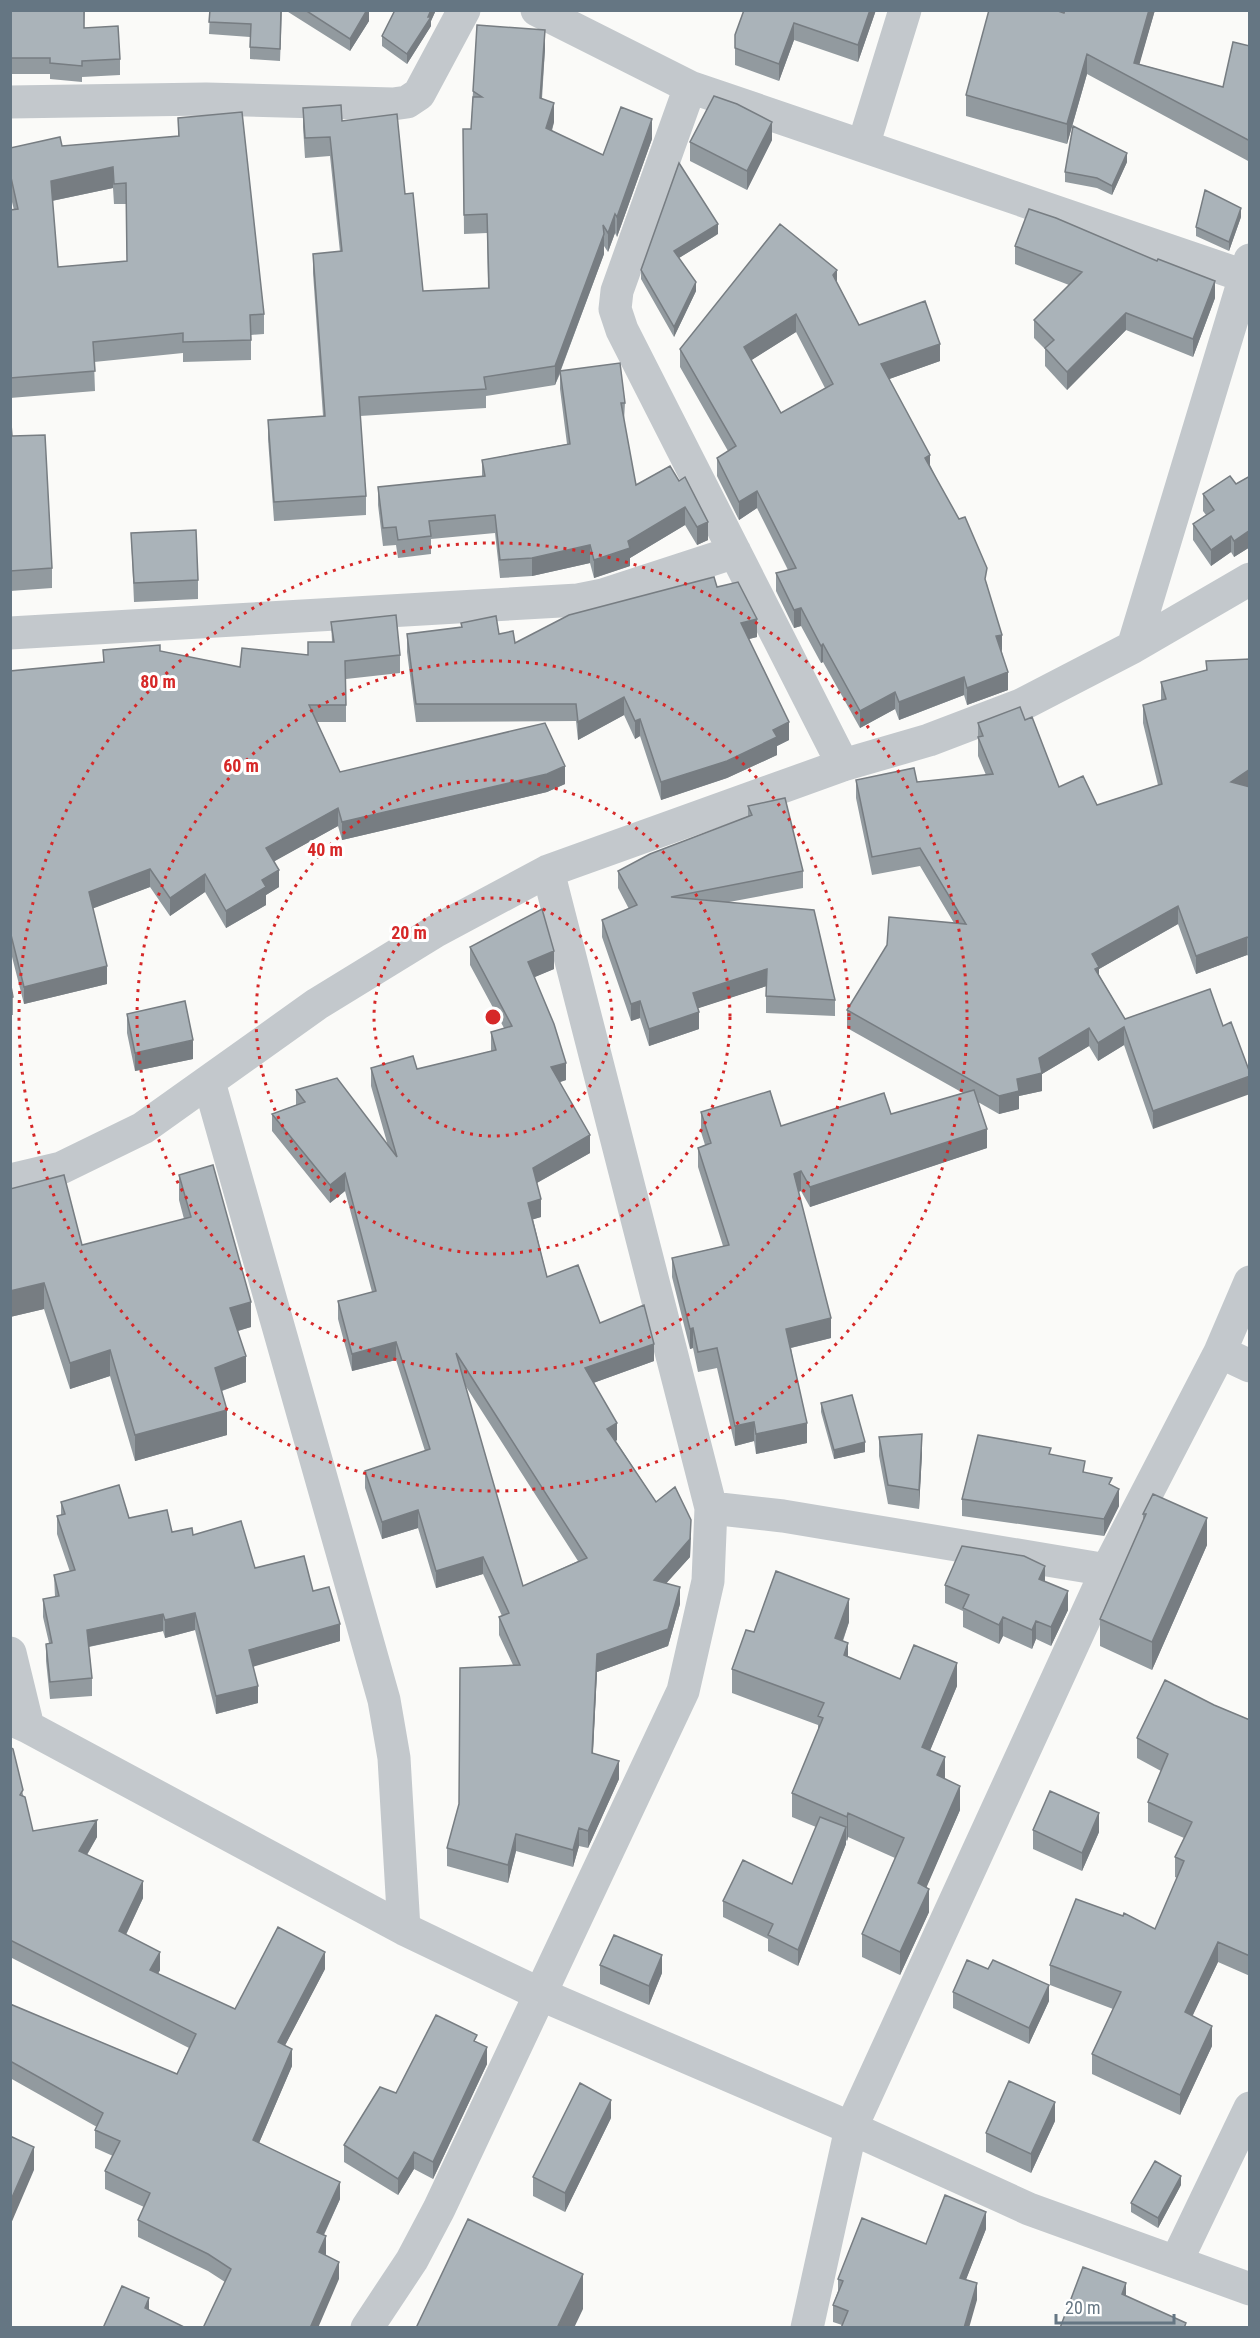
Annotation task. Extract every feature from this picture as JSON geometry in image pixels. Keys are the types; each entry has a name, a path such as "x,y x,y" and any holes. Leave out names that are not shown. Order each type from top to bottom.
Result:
{"street":[{"path":"10,102 206,99 393,104 407,102 419,94 464,10"},
{"path":"537,10 690,87 863,146 1247,268 1133,647"},
{"path":"863,146 906,10"},
{"path":"690,87 617,291 615,309 622,330 843,765"},
{"path":"10,633 579,600 603,595 735,552"},
{"path":"10,1180 61,1168 133,1133 209,1082 317,1004 436,931 548,871 843,765 929,740 1021,705 1133,647 1250,579"},
{"path":"367,2328 412,2260 440,2209 683,1691 708,1581 711,1508 548,871"},
{"path":"209,1082 384,1700 394,1758 404,1929"},
{"path":"807,2328 851,2128 1107,1570 1220,1352 1250,1282"},
{"path":"1220,1352 1250,1366"},
{"path":"711,1508 783,1516 1107,1570"},
{"path":"10,1653 19,1723 404,1929 542,1995 851,2128 1029,2209 1250,2289"},
{"path":"1176,2262 1240,2148 1250,2108"}],"building":[{"path":"10,10 84,10 84,28 118,26 120,59 82,61 82,66 50,63 50,58 10,58"},
{"path":"210,10 281,10 280,49 250,47 251,24 209,22"},
{"path":"305,10 367,10 350,39"},
{"path":"395,10 431,10 428,17 431,17 407,54 382,36"},
{"path":"744,10 870,10 858,45 794,23 779,64 735,48 735,35"},
{"path":"989,10 1055,10 1064,13 1065,10 1149,10 1134,63 1223,87 1233,42 1250,46 1250,141 1087,54 1067,124 966,95"},
{"path":"477,25 545,30 540,98 554,103 546,128 603,155 621,107 652,119 617,217 615,214 608,233 603,225 604,234 555,366 484,377 486,389 359,397 366,496 274,502 268,420 325,416 313,254 342,251 330,137 305,138 303,108 341,105 342,121 397,114 405,194 413,193 423,291 489,288 487,214 464,215 463,129 471,129 473,97 482,97 473,91"},
{"path":"714,96 737,104 772,122 747,171 690,142"},
{"path":"242,112 264,314 250,315 251,340 183,342 183,333 93,342 95,371 10,378 10,210 18,209 10,173 10,148 60,137 62,146 179,136 178,118","holes":["113,167 114,184 126,183 127,261 58,267 51,181"]},
{"path":"1073,126 1127,153 1112,186 1097,178 1065,172"},
{"path":"679,163 718,224 674,251 696,282 674,327 641,270"},
{"path":"1205,190 1241,208 1229,242 1196,227"},
{"path":"1029,209 1056,218 1157,261 1158,259 1215,281 1193,339 1126,313 1067,372 1045,348 1054,340 1034,320 1082,272 1015,246"},
{"path":"780,224 837,270 833,275 859,325 925,301 940,344 881,364 930,455 925,458 959,519 965,517 987,568 985,579 1002,635 996,636 1008,672 967,688 964,677 899,702 895,692 860,711 801,608 794,610 776,573 796,568 757,491 739,502 717,458 736,446 680,349","holes":["796,314 833,384 781,413 744,347"]},
{"path":"620,363 625,403 621,403 636,485 670,466 679,481 685,477 708,522 697,527 685,507 628,541 630,548 594,560 590,545 532,558 500,560 495,515 429,521 431,536 398,540 396,527 383,528 378,487 485,476 482,460 570,444 560,371"},
{"path":"10,412 12,436 45,435 52,568 10,571"},
{"path":"1230,476 1236,484 1250,476 1250,530 1234,541 1231,536 1211,550 1193,524 1214,510 1203,494"},
{"path":"196,530 198,580 134,583 131,533"},
{"path":"714,577 717,587 738,582 757,619 741,623 789,722 773,730 777,737 727,761 661,782 640,719 635,721 624,697 578,722 576,704 416,704 407,634 462,627 461,623 496,616 499,634 513,631 515,643 569,615"},
{"path":"396,615 400,655 345,661 346,705 309,705 340,772 545,723 565,766 547,774 342,822 338,808 266,848 279,870 262,880 266,887 226,911 205,874 170,898 150,869 89,892 107,966 24,987 10,931 10,671 104,662 103,650 160,645 160,651 240,667 242,648 308,655 308,642 334,642 331,622"},
{"path":"1250,659 1250,769 1231,782 1250,787 1250,939 1247,937 1196,956 1178,906 1092,954 1099,967 1095,969 1125,1019 1210,989 1223,1026 1231,1022 1250,1076 1153,1111 1124,1027 1098,1043 1089,1028 1039,1058 1042,1073 1017,1079 1019,1091 999,1096 847,1010 887,945 889,917 966,924 920,848 872,857 856,780 914,768 917,782 993,774 978,737 983,736 978,723 1020,707 1025,720 1032,717 1059,787 1083,776 1097,805 1162,784 1143,705 1166,699 1161,682 1207,670 1206,661"},
{"path":"785,798 803,871 671,897 814,910 835,1000 766,996 767,969 693,993 699,1012 649,1029 640,1001 631,1004 602,920 637,905 618,871 650,854 752,815 748,806"},
{"path":"542,909 554,951 528,962 554,1024 566,1063 551,1067 590,1135 533,1168 541,1199 528,1203 547,1277 578,1265 600,1323 644,1305 654,1344 585,1368 617,1423 607,1429 656,1502 675,1487 691,1520 690,1539 654,1580 680,1587 668,1629 597,1654 592,1753 619,1761 588,1831 579,1828 573,1850 516,1834 508,1865 447,1848 459,1804 460,1668 520,1665 499,1617 509,1613 483,1557 436,1571 418,1510 382,1522 365,1471 430,1449 396,1342 352,1354 338,1301 376,1291 345,1173 330,1185 272,1114 305,1102 296,1090 337,1078 397,1157 371,1068 413,1056 417,1069 496,1050 491,1032 512,1026 470,947","holes":["456,1353 587,1558 523,1586"]},
{"path":"10,981 13,997 10,998"},
{"path":"185,1001 193,1040 135,1053 127,1014"},
{"path":"974,1090 987,1129 810,1187 801,1171 794,1174 831,1318 786,1329 807,1423 756,1434 754,1422 735,1426 717,1348 698,1352 672,1258 729,1245 698,1148 711,1143 701,1112 770,1091 781,1126 884,1093 891,1114"},
{"path":"213,1165 251,1302 230,1308 246,1356 215,1368 227,1410 135,1435 110,1350 70,1363 44,1283 10,1291 10,1189 64,1175 82,1245 191,1217 179,1175"},
{"path":"852,1395 865,1442 834,1450 821,1403"},
{"path":"922,1434 919,1490 888,1485 879,1437"},
{"path":"978,1435 1051,1448 1049,1454 1085,1461 1083,1472 1112,1478 1109,1484 1119,1489 1104,1519 962,1499"},
{"path":"119,1485 129,1518 167,1510 172,1532 192,1528 193,1535 241,1521 255,1568 304,1556 313,1591 329,1587 340,1624 249,1650 258,1686 216,1696 195,1613 165,1620 163,1614 87,1630 92,1678 50,1682 46,1644 52,1643 43,1599 59,1596 54,1575 75,1570 57,1516 65,1514 61,1502"},
{"path":"1153,1494 1207,1518 1152,1642 1100,1619"},
{"path":"962,1546 1024,1556 1045,1566 1039,1579 1068,1591 1051,1627 1036,1621 1032,1630 1003,1617 999,1625 963,1608 969,1595 945,1585"},
{"path":"776,1571 849,1599 835,1638 848,1643 844,1655 900,1679 914,1645 957,1663 922,1747 945,1757 937,1775 960,1786 918,1883 929,1889 900,1952 862,1934 904,1838 848,1813 847,1817 792,1793 823,1718 818,1716 824,1703 732,1669 746,1630 754,1632"},
{"path":"1165,1680 1250,1720 1250,1956 1218,1942 1185,2012 1212,2026 1180,2095 1092,2054 1121,1992 1050,1965 1076,1899 1123,1916 1124,1913 1155,1929 1184,1861 1175,1857 1192,1822 1148,1802 1168,1754 1137,1738"},
{"path":"10,1747 13,1749 23,1790 20,1795 25,1797 33,1831 97,1820 79,1851 143,1881 119,1931 160,1952 150,1970 235,2009 278,1927 325,1952 278,2042 292,2049 253,2140 340,2182 317,2232 326,2236 319,2252 339,2262 310,2328 203,2328 231,2269 208,2254 138,2220 150,2193 105,2171 120,2141 95,2130 103,2113 10,2061 10,2004 177,2074 196,2034 10,1940"},
{"path":"1050,1791 1099,1813 1082,1853 1033,1830"},
{"path":"820,1817 846,1827 798,1950 768,1935 773,1924 723,1901 743,1860 792,1884"},
{"path":"614,1935 662,1955 649,1986 600,1965"},
{"path":"967,1960 988,1969 993,1960 1049,1985 1029,2028 953,1992"},
{"path":"436,2015 477,2035 474,2041 487,2047 433,2162 414,2152 398,2179 344,2145 380,2087 396,2093"},
{"path":"1009,2081 1055,2102 1031,2154 986,2133"},
{"path":"580,2083 611,2100 565,2193 533,2177"},
{"path":"10,2136 34,2147 10,2202"},
{"path":"1155,2161 1181,2176 1158,2218 1131,2203"},
{"path":"945,2195 986,2212 960,2278 977,2283 964,2328 841,2328 848,2311 833,2305 843,2281 838,2279 862,2218 926,2244"},
{"path":"468,2219 583,2274 557,2328 416,2328"},
{"path":"1083,2267 1126,2283 1122,2294 1186,2323 1184,2328 1060,2328"},
{"path":"122,2286 149,2298 145,2308 186,2328 103,2328"}]}
